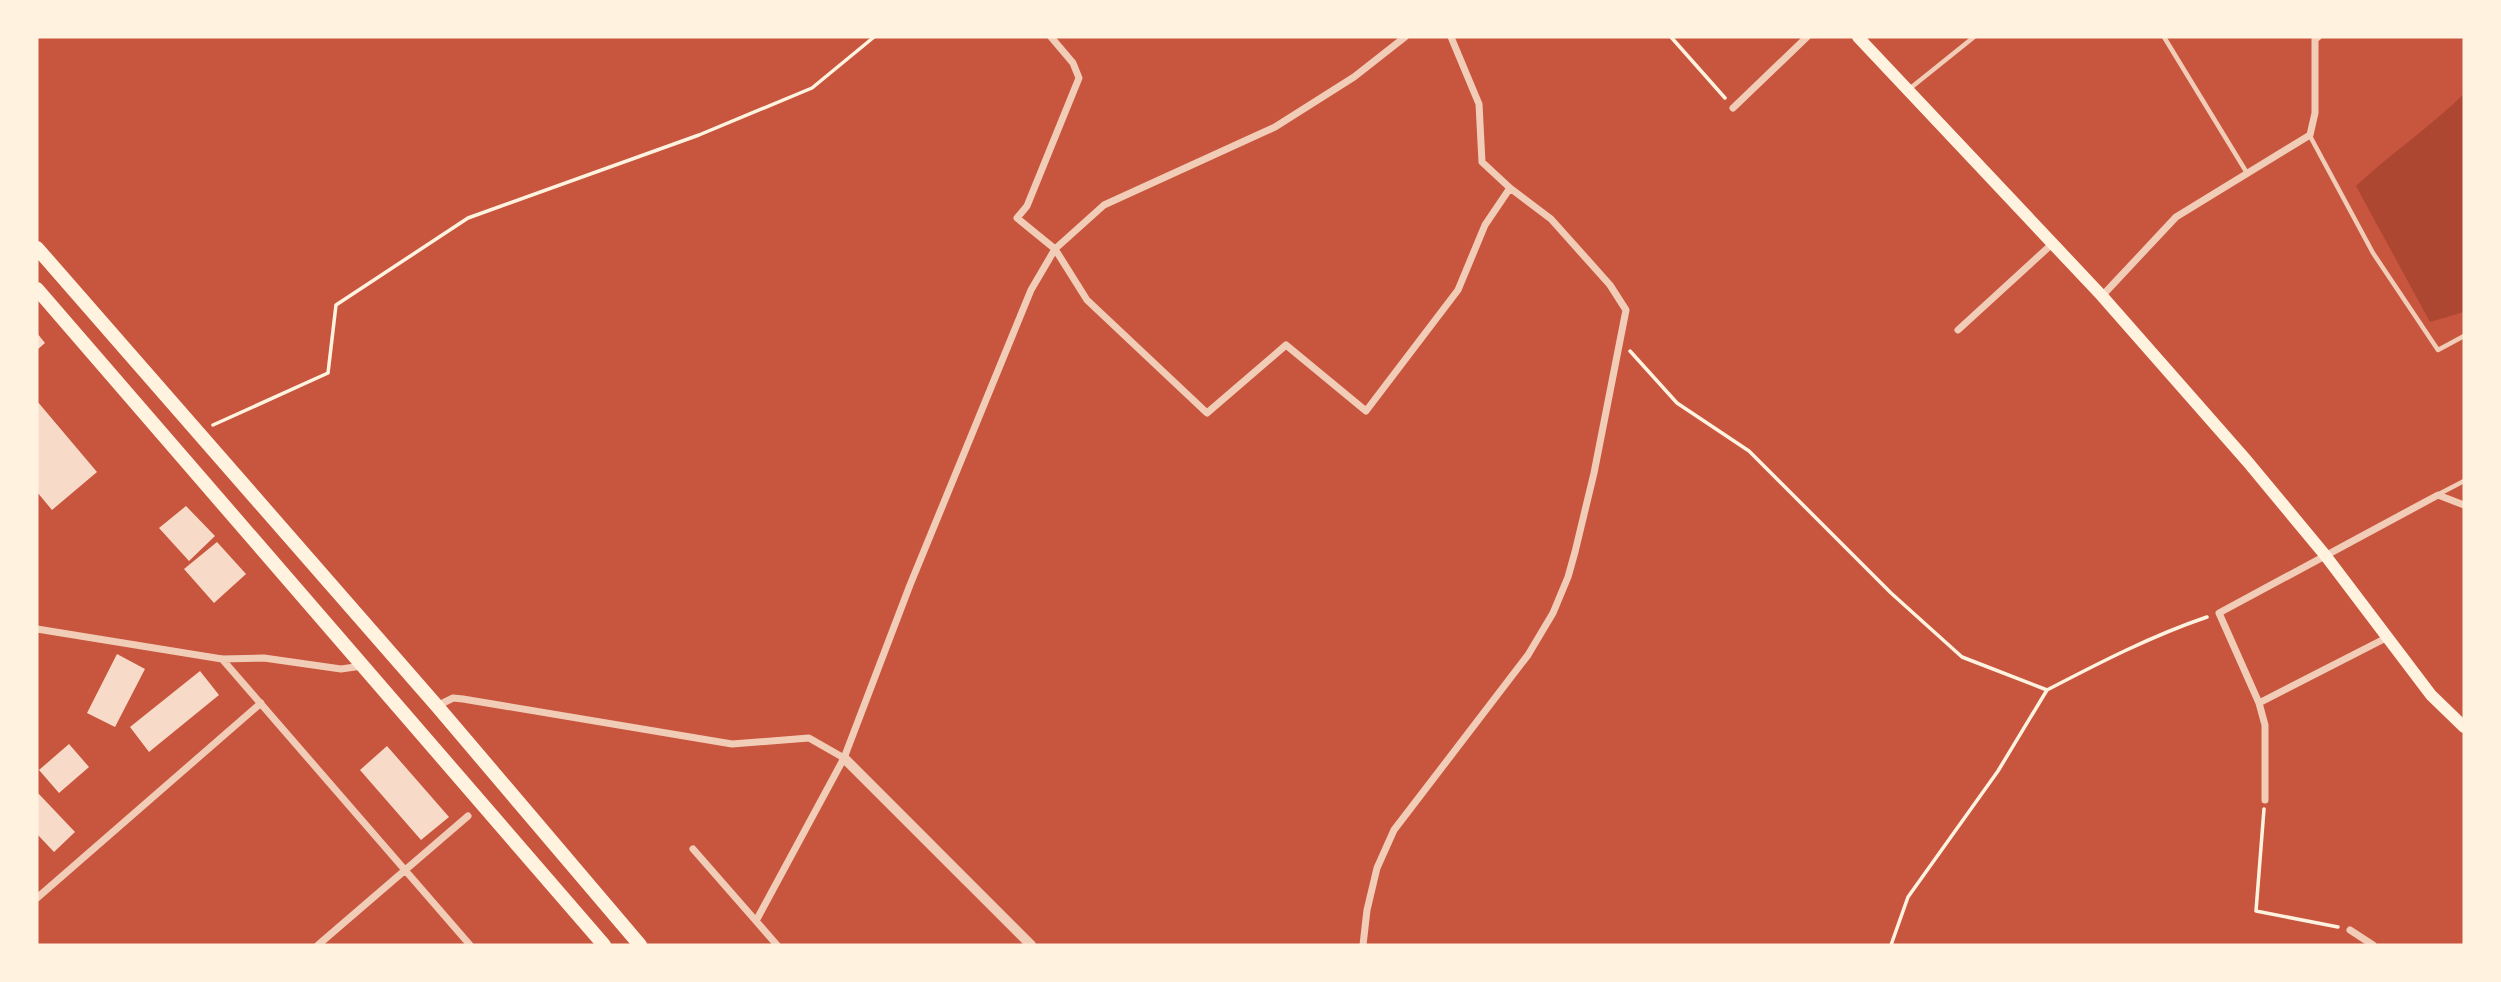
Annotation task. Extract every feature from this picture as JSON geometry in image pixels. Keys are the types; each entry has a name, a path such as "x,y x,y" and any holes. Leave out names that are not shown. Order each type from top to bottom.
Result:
{"main road":[{"path":"1858,37 2102,296 2247,461 2325,555 2431,695 2464,727"},
{"path":"37,248 437,706 640,945"},
{"path":"37,289 604,945"}],"street":[{"path":"1051,37 1073,63 1079,78 1027,206 1017,218 1055,249 1087,300 1207,413 1286,345 1366,411 1458,290 1485,225 1510,188"},
{"path":"757,921 844,758 910,585 1031,290 1055,249 1104,205 1275,127 1354,77 1405,37"},
{"path":"1363,945 1367,909 1377,868 1394,830 1528,655 1553,613 1575,552 1626,310 1610,285 1551,219 1510,188 1482,162 1479,104 1451,37"},
{"path":"1733,108 1807,37"},
{"path":"2102,296 2176,217 2310,135 2315,113 2315,39 2318,37"},
{"path":"1958,330 2052,244"},
{"path":"2265,800 2265,724 2259,703 2219,613 2438,495 2464,505"},
{"path":"37,629 222,659 264,658 341,668 363,665"},
{"path":"2259,703 2386,638"},
{"path":"222,659 470,945"},
{"path":"437,706 453,698 732,744 809,738 844,758 1031,945"},
{"path":"37,898 261,703"},
{"path":"318,945 468,816"},
{"path":"693,849 777,945"},
{"path":"2350,930 2373,945"}],"lane":[{"path":"1908,90 1974,37"},
{"path":"2164,37 2248,173"},
{"path":"2310,135 2373,253 2438,350 2464,336"},
{"path":"2438,495 2464,481"}],"path":[{"path":"213,425 328,373 336,304 468,218 699,135 812,88 874,37"},
{"path":"1671,37 1733,108"},
{"path":"1621,340 1677,403 1749,451 1891,593 1962,657 2047,690"},
{"path":"1891,945 1908,897 1997,771 2047,690 2127,648 2219,613"},
{"path":"2265,800 2256,911 2350,930"}],"shaded area":[{"path":"2464,94 2464,312 2430,322 2356,186"}],"building":[{"path":"37,333 45,343 37,350"},
{"path":"37,401 97,472 52,510 37,492"},
{"path":"186,506 215,536 189,561 159,528"},
{"path":"217,542 246,574 214,603 184,569"},
{"path":"117,654 145,669 115,727 87,713"},
{"path":"200,671 219,695 149,752 130,727"},
{"path":"69,744 89,767 59,793 39,770"},
{"path":"387,746 449,817 421,840 360,770"},
{"path":"37,792 75,832 54,852 37,834"}]}
